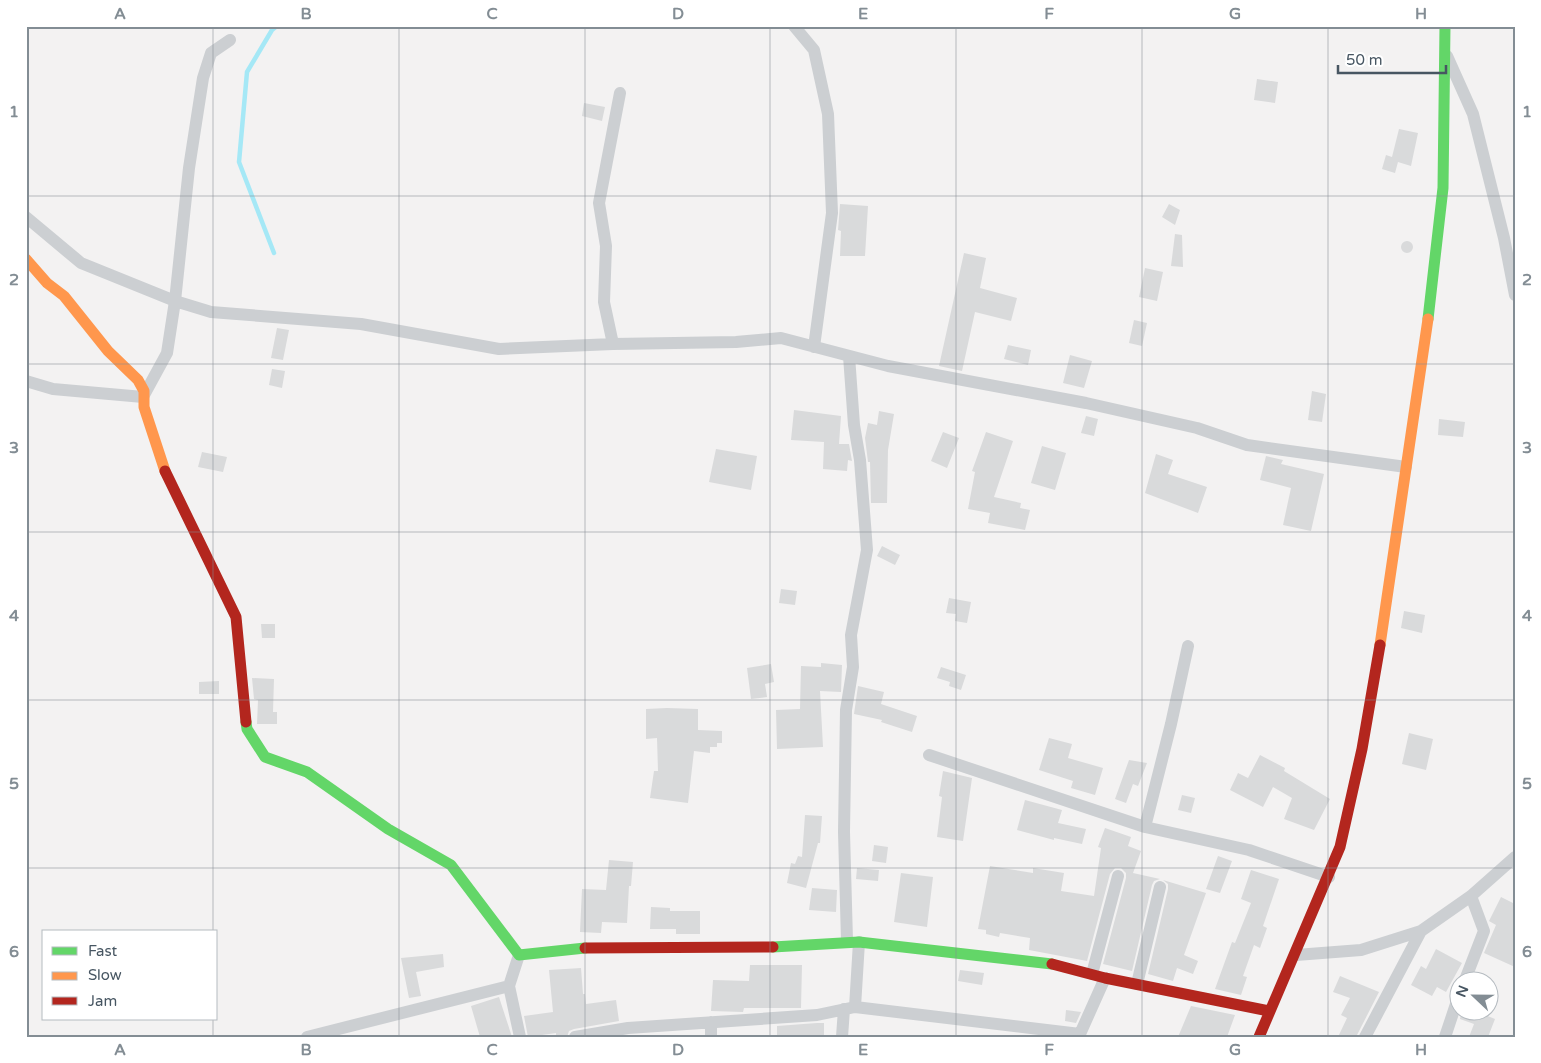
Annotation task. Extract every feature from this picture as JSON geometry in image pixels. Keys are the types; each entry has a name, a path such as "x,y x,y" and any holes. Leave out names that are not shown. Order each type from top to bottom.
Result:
{"street":[{"path":"794,26 814,50 828,114 832,213 814,347"},
{"path":"1259,1037 1269,1011 1296,955 1340,847 1362,749 1433,281 1443,188 1446,26"},
{"path":"143,397 167,353 175,301 189,168 203,78 211,53 230,40"},
{"path":"1446,53 1473,114 1504,238 1515,295"},
{"path":"613,344 604,302 606,246 599,203 620,93"},
{"path":"26,218 81,263 175,301 211,312 361,324 499,349 613,344 736,342 781,338 888,366 1086,403 1198,428 1248,445 1406,468"},
{"path":"26,259 47,283 64,296 108,351 132,373 144,391 144,407 167,476 217,574 236,617 247,729 265,757 307,772 388,829 451,865 519,955"},
{"path":"842,1037 849,1008 853,942 844,832 846,710 853,667 851,635 867,550 849,356"},
{"path":"26,381 53,389 143,397"},
{"path":"1145,827 1188,646"},
{"path":"929,755 1145,827 1249,850 1329,877"},
{"path":"1296,955 1361,950 1421,931 1471,896 1515,857"},
{"path":"1092,974 1118,876"},
{"path":"1137,984 1160,886"},
{"path":"1469,970 1484,931 1471,896"},
{"path":"1365,1037 1421,931"},
{"path":"519,955 587,948 791,947 853,942 1052,964 1105,978 1269,1011"},
{"path":"519,955 509,986 520,1037"},
{"path":"575,1037 628,1028 817,1015 849,1008 1080,1034 1105,978"},
{"path":"307,1037 509,986"},
{"path":"1445,1037 1451,1020"},
{"path":"710,1037 712,1022"}],"building":[{"path":"1257,79 1278,82 1275,103 1254,100"},
{"path":"584,103 605,107 602,121 582,116"},
{"path":"1399,129 1418,133 1411,166 1398,162 1395,173 1382,169 1386,155 1392,157"},
{"path":"840,204 868,206 865,256 840,256 841,231 838,230"},
{"path":"1169,204 1180,210 1175,225 1162,217"},
{"path":"1175,234 1182,235 1183,267 1171,266"},
{"path":"1409,241 1412,242 1412,252 1405,253 1402,252 1401,245 1402,242"},
{"path":"964,253 986,258 980,288 1017,298 1011,321 975,312 962,371 939,366"},
{"path":"1145,268 1163,272 1157,301 1139,297"},
{"path":"1134,320 1147,323 1142,346 1129,343"},
{"path":"277,328 289,330 283,360 271,358"},
{"path":"1008,345 1031,350 1028,365 1004,359"},
{"path":"1070,355 1092,361 1084,388 1063,383"},
{"path":"272,369 285,371 282,388 269,385"},
{"path":"1312,391 1326,394 1322,422 1308,420"},
{"path":"794,410 841,416 839,444 849,444 852,461 848,460 847,471 823,469 824,442 791,440"},
{"path":"879,411 894,414 888,450 887,503 871,503 870,462 868,462 865,438 868,423 877,425"},
{"path":"1086,416 1098,419 1094,436 1081,433"},
{"path":"1439,419 1465,422 1463,437 1438,435"},
{"path":"943,432 959,438 947,468 931,461"},
{"path":"986,432 1013,441 994,497 1021,503 1020,508 1030,510 1025,530 988,523 990,513 968,509 975,472 972,471"},
{"path":"1042,446 1066,453 1055,490 1031,483"},
{"path":"716,449 757,456 751,490 709,482"},
{"path":"202,452 227,457 223,472 198,467"},
{"path":"1156,454 1173,460 1168,474 1207,487 1198,513 1145,493"},
{"path":"1266,456 1283,460 1281,464 1324,474 1311,531 1283,525 1291,488 1260,480"},
{"path":"882,546 900,555 895,565 877,556"},
{"path":"781,589 797,591 795,605 779,603"},
{"path":"949,598 971,602 967,623 955,621 956,614 946,613"},
{"path":"1404,611 1425,615 1422,633 1401,628"},
{"path":"261,624 275,624 275,638 262,638"},
{"path":"821,663 842,665 841,692 820,691 823,747 777,749 776,710 800,709 801,666 821,667"},
{"path":"771,664 774,682 765,684 767,697 751,699 747,668"},
{"path":"941,667 966,675 961,690 949,686 950,682 937,678"},
{"path":"252,678 274,679 273,712 277,712 277,724 257,724 258,700 254,699"},
{"path":"219,681 219,694 199,694 199,682"},
{"path":"858,686 884,692 881,704 917,716 912,732 881,722 882,720 854,714"},
{"path":"646,709 698,709 698,730 722,731 722,743 717,743 717,747 710,747 710,753 694,751 688,803 650,798 654,771 658,771 657,738 646,739"},
{"path":"1409,733 1433,739 1426,770 1402,764"},
{"path":"1049,738 1072,744 1068,758 1103,768 1095,795 1071,788 1073,781 1039,770"},
{"path":"1260,755 1285,768 1284,771 1330,799 1314,830 1284,819 1292,798 1273,787 1263,807 1230,790 1238,773 1248,778"},
{"path":"1129,760 1147,763 1138,786 1133,784 1126,803 1115,799"},
{"path":"943,771 972,778 963,841 937,837 942,797 939,796"},
{"path":"1182,795 1195,798 1191,813 1178,810"},
{"path":"1025,800 1062,810 1058,823 1086,829 1082,844 1054,838 1054,840 1017,830"},
{"path":"805,815 822,816 820,843 818,843 806,888 787,883 791,863 795,864 798,856 802,857"},
{"path":"1105,828 1131,837 1128,846 1141,851 1133,873 1160,879 1154,881 1152,885 1132,971 1103,964 1126,878 1126,873 1121,868 1115,868 1110,874 1087,961 1029,950 1030,938 1000,933 999,937 986,934 986,930 978,929 990,866 1033,873 1033,868 1064,873 1061,891 1094,896 1101,848 1098,847"},
{"path":"874,845 888,847 886,863 872,861"},
{"path":"1218,856 1232,861 1220,893 1206,889"},
{"path":"609,860 633,862 631,886 629,886 627,923 602,922 601,933 580,932 582,889 606,890"},
{"path":"857,868 879,870 878,881 856,879"},
{"path":"1251,870 1279,879 1263,926 1267,928 1260,948 1254,945 1243,976 1247,977 1241,995 1215,989 1232,942 1235,943 1251,903 1241,899"},
{"path":"901,873 933,877 927,927 894,922"},
{"path":"1163,880 1206,893 1184,955 1198,961 1193,974 1177,968 1173,981 1148,974 1168,889 1168,884"},
{"path":"812,888 837,890 836,912 809,910"},
{"path":"1501,897 1515,904 1515,967 1484,953 1496,925 1489,921"},
{"path":"651,907 670,908 670,911 700,911 700,934 676,934 676,929 650,929"},
{"path":"1436,949 1462,963 1458,970 1448,970 1448,988 1446,992 1437,987 1432,996 1411,985 1421,966 1426,969"},
{"path":"443,954 444,967 416,972 421,996 409,998 401,958"},
{"path":"750,965 802,965 801,1008 744,1008 743,1012 711,1011 713,980 749,981"},
{"path":"581,968 583,994 585,994 586,1004 616,1000 619,1021 574,1029 569,1031 567,1037 556,1037 556,1033 528,1037 524,1016 553,1012 549,970"},
{"path":"960,970 984,973 982,985 958,981"},
{"path":"1340,976 1379,992 1356,1037 1338,1037 1347,1018 1341,1015 1350,998 1333,992"},
{"path":"499,997 512,1037 480,1037 471,1006"},
{"path":"1191,1006 1235,1015 1227,1037 1178,1037"},
{"path":"1066,1010 1081,1012 1076,1023 1065,1021"},
{"path":"1463,1020 1495,1020 1488,1037 1469,1037 1474,1024"},
{"path":"824,1023 824,1037 777,1037 777,1026"}],"waterway":[{"path":"274,253 239,162 247,72 272,30 277,26"}],"traffic: fast":[{"path":"1428,319 1443,188 1445,26"},
{"path":"246,722 247,729 265,757 307,772 388,829 451,865 519,955 585,948"},
{"path":"773,947 859,942 1052,964"}],"traffic: slow":[{"path":"26,259 47,283 64,296 108,351 138,380 144,391 144,407 165,471"},
{"path":"1380,645 1428,319"}],"traffic: jam":[{"path":"165,471 236,617 246,722"},
{"path":"1259,1037 1340,847 1362,749 1380,645"},
{"path":"585,948 773,947"},
{"path":"1052,964 1105,978 1269,1011"}]}
